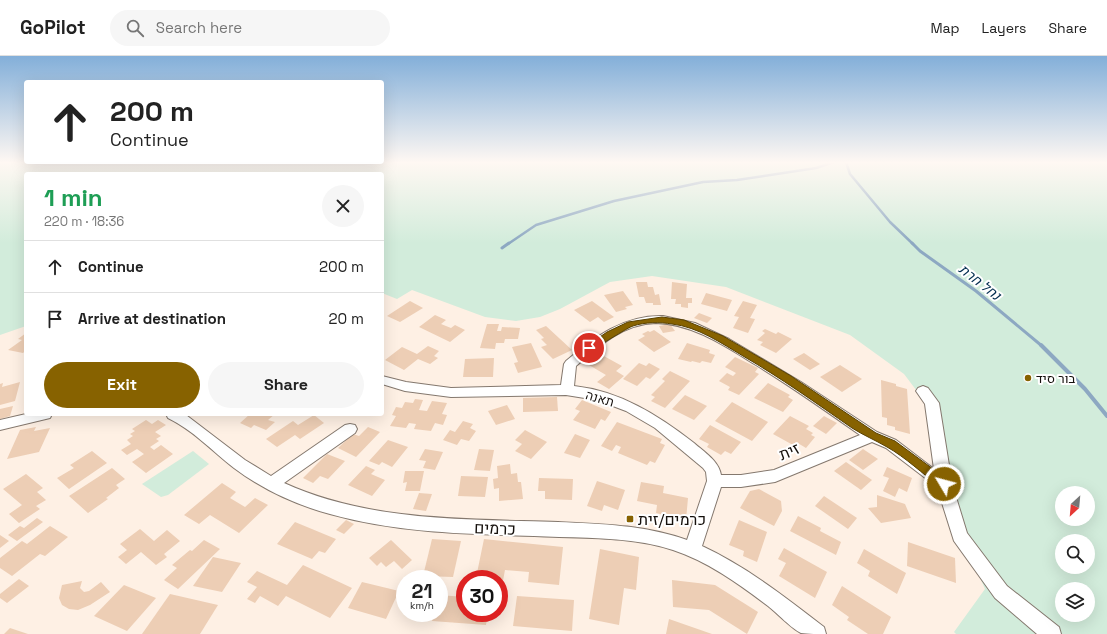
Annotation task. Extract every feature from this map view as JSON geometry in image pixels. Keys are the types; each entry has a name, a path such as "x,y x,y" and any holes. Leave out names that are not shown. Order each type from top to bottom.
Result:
{"street":[{"path":"567,390 570,364 589,348 610,334 631,324 662,319 681,322 720,338 787,378 872,436 891,444 944,484"},
{"name":"תאנה","path":"384,381 402,387 439,393 464,394 567,390 594,394 617,402 654,421 681,440 713,470 715,482"},
{"path":"923,391 932,403 944,484 960,536 1001,592 1052,634"},
{"path":"0,425 38,416"},
{"name":"כרמים","path":"177,416 184,419 229,457 260,478 291,493 329,507 373,517 430,524 606,531 644,536 672,542 692,550 736,573 768,595 817,634"},
{"path":"271,484 350,429"},
{"name":"זית","path":"715,482 741,481 775,476 872,436"},
{"path":"692,550 715,482"}],"green space":[{"path":"0,189 24,189 24,327 0,335"},
{"path":"384,189 1107,189 1107,634 956,634 954,632 985,589 971,557 932,411 904,374 850,335 726,287 652,276 610,282 560,309 540,317 516,321 485,317 412,290 397,299 384,294"},
{"path":"193,451 209,464 168,495 161,497 142,484"}],"building":[{"path":"636,282 647,282 648,287 653,287 655,295 659,294 661,305 646,303 644,297 639,297"},
{"path":"672,282 687,284 686,298 692,298 692,303 688,303 688,308 681,307 681,304 675,304 676,299 671,299"},
{"path":"623,291 633,305 625,307 627,309 616,312 604,295"},
{"path":"706,293 732,300 727,311 701,304"},
{"path":"410,301 423,308 400,322 387,316"},
{"path":"592,301 614,317 604,322 598,317 590,322 574,310"},
{"path":"743,301 757,305 750,318 755,319 748,333 733,328 739,317 734,316"},
{"path":"699,313 712,318 707,323 694,318"},
{"path":"435,315 446,320 441,324 451,328 455,325 465,330 450,342 419,327"},
{"path":"487,324 499,324 497,331 501,331 502,327 520,328 518,339 505,339 504,343 496,343 495,349 480,348"},
{"path":"670,324 675,331 663,333 659,326"},
{"path":"546,326 572,350 553,359 541,347 547,345 541,339 544,338 536,330"},
{"path":"765,329 776,334 778,332 792,339 776,353 760,345 763,342 757,340 765,333 762,331"},
{"path":"654,330 671,342 654,352 638,340 645,336 642,334"},
{"path":"24,334 24,352 8,350 22,340 18,339"},
{"path":"531,343 542,367 518,373 514,363 518,362 512,347"},
{"path":"687,343 710,350 709,353 715,355 711,363 702,361 700,363 691,362 678,359"},
{"path":"428,346 439,351 434,356 438,358 430,364 418,359 404,370 385,360 402,347 417,354"},
{"path":"804,353 820,364 810,370 793,359"},
{"path":"602,355 622,366 616,371 624,376 609,389 597,382 606,375 589,365"},
{"path":"735,357 758,368 755,372 759,374 739,395 728,390 730,387 719,381 727,373 733,376 736,373 725,367"},
{"path":"494,358 493,377 463,377 465,359"},
{"path":"639,363 646,366 649,363 660,369 650,379 646,377 637,386 623,379"},
{"path":"840,365 862,379 842,392 820,377"},
{"path":"670,371 690,381 665,408 651,401 655,397 651,395 665,381 662,379"},
{"path":"881,380 907,389 910,434 895,430 895,427 887,425 887,418 882,417"},
{"path":"20,382 15,401 0,405 0,384 3,383 2,387"},
{"path":"768,383 790,395 788,397 793,400 783,412 754,398"},
{"path":"685,395 707,406 694,420 672,409"},
{"path":"557,397 558,411 523,412 523,398"},
{"path":"415,399 423,400 419,410 427,411 432,401 447,403 442,414 447,415 443,425 435,423 431,431 414,429 416,424 409,423 406,428 390,426 396,416 392,415 396,407 402,408 405,402 413,403"},
{"path":"582,400 611,412 605,421 601,419 595,429 573,420 580,411 575,409"},
{"path":"732,402 768,422 752,441 715,421"},
{"path":"507,405 515,419 496,425 488,411"},
{"path":"13,406 10,416 0,419 0,409"},
{"path":"248,416 273,416 268,420 275,422 266,430 254,425 251,428 240,423"},
{"path":"312,416 315,416 324,423 300,439 295,435 277,447 266,439 293,421 298,425"},
{"path":"790,416 809,426 806,429 813,433 811,435 815,437 806,448 796,442 793,445 773,434"},
{"path":"824,416 837,423 826,434 813,426"},
{"path":"146,420 152,424 158,420 166,425 155,432 161,436 156,439 159,441 150,447 154,450 161,445 173,454 146,473 132,462 144,454 137,449 127,455 121,450 131,444 127,440 133,436 130,434 135,431 132,429"},
{"path":"463,421 473,424 470,428 476,431 469,441 461,439 457,445 443,440 450,430 455,432"},
{"path":"617,422 662,439 660,443 665,445 655,463 650,461 647,465 618,453 621,447 616,445 612,451 601,446"},
{"path":"710,425 741,442 731,454 725,451 721,455 707,447 709,444 699,439"},
{"path":"36,427 34,431 50,428 39,452 7,459 20,430"},
{"path":"368,427 380,432 356,457 338,448 353,434 359,436"},
{"path":"525,430 547,442 531,459 515,451 522,444 515,440"},
{"path":"575,434 590,440 580,458 564,453"},
{"path":"388,440 408,447 392,467 382,462 379,465 369,461"},
{"path":"425,449 443,452 435,470 423,468 426,461 419,460"},
{"path":"479,449 494,450 490,471 474,470"},
{"path":"863,449 878,459 863,470 849,460"},
{"path":"92,451 107,463 69,489 57,478 74,468 70,465"},
{"path":"327,454 345,461 328,479 320,476 313,483 303,478"},
{"path":"846,462 872,480 861,490 834,471"},
{"path":"510,464 511,474 517,473 518,482 521,482 523,499 499,501 499,488 494,489 493,479 498,478 497,466"},
{"path":"366,466 375,470 371,474 385,480 372,496 348,485"},
{"path":"887,467 912,478 907,492 899,488 895,497 883,491 889,478 883,476"},
{"path":"112,468 125,479 116,485 119,488 106,498 108,499 88,513 69,496"},
{"path":"405,471 424,471 420,491 405,491 407,482 403,483"},
{"path":"26,474 43,488 37,492 46,500 36,506 40,509 19,523 9,514 22,505 3,489"},
{"path":"461,476 488,477 485,497 458,496"},
{"path":"539,478 573,479 572,500 545,499 545,491 538,491"},
{"path":"597,481 625,490 618,510 604,505 602,511 587,506"},
{"path":"641,482 664,486 663,493 688,498 686,520 656,513 657,505 637,501"},
{"path":"222,483 236,492 230,498 245,507 255,498 268,505 239,533 210,515 199,524 184,515"},
{"path":"759,489 781,501 782,511 774,526 740,508 750,491"},
{"path":"419,493 432,494 426,511 413,509"},
{"path":"877,495 905,504 911,518 881,523 868,508 877,507"},
{"path":"824,496 857,518 848,529 815,506"},
{"path":"798,516 821,528 820,531 841,542 836,555 790,531"},
{"path":"37,518 43,522 17,541 8,535 20,526 24,528"},
{"path":"346,520 354,524 344,534 336,530"},
{"path":"739,520 767,532 757,562 743,556 744,551 729,545"},
{"path":"295,522 336,539 325,553 319,551 312,559 277,544"},
{"path":"50,526 68,537 45,556 40,554 12,576 0,568 0,558 22,541 27,544"},
{"path":"140,529 154,541 167,530 180,541 164,554 167,557 156,565 141,552 126,564 118,557 127,550 120,544"},
{"path":"0,535 9,541 0,548"},
{"path":"432,539 461,541 453,577 448,577 448,570 424,570"},
{"path":"484,539 563,547 559,585 528,582 529,572 478,570"},
{"path":"204,540 220,549 178,589 164,580 177,568 172,565 190,550 192,551"},
{"path":"391,540 412,560 402,569 394,561 386,567 381,562 377,566 369,558"},
{"path":"908,542 955,558 956,583 907,566"},
{"path":"784,548 827,572 815,598 779,576 786,563 778,559"},
{"path":"600,549 639,557 636,590 624,588 619,625 589,619"},
{"path":"864,549 906,573 897,594 868,576 870,571 857,563"},
{"path":"213,557 241,563 222,592 193,586"},
{"path":"303,565 352,588 330,618 286,596 278,606 260,596 255,603 247,599 257,587 247,582 257,571 287,585"},
{"path":"19,579 29,586 7,603 0,598 0,594"},
{"path":"672,580 715,585 758,612 747,634 709,610 673,607"},
{"path":"82,581 80,588 84,592 89,591 101,582 110,592 90,605 78,610 69,609 62,605 59,598 62,585"},
{"path":"362,582 396,590 396,597 386,619 348,608"},
{"path":"124,585 156,598 127,631 94,616"},
{"path":"842,586 891,617 883,634 868,634 847,620 849,617 832,605"},
{"path":"170,594 218,605 200,634 142,634"},
{"path":"448,596 456,596 456,622 486,622 486,625 446,622 448,622"},
{"path":"517,596 574,600 572,631 513,626"},
{"path":"669,619 712,634 666,634"},
{"path":"10,628 28,634 4,634"}],"waterway":[{"path":"508,244 536,225 614,201 670,189"},
{"name":"נחל חרת","path":"862,189 890,222 913,244"},
{"path":"502,248 509,243"},
{"name":"נחל חרת","path":"913,244 920,251 976,291 1042,346"},
{"name":"נחל חרת","path":"1042,346 1085,389 1107,416"}],"place":[{"name":"בור סיד","path":"1028,378"},
{"name":"כרמים/זית","path":"630,519"}],"route":[{"path":"589,348 610,334 631,324 662,319 681,322 720,338 787,378 872,436 891,444 944,484"}]}
